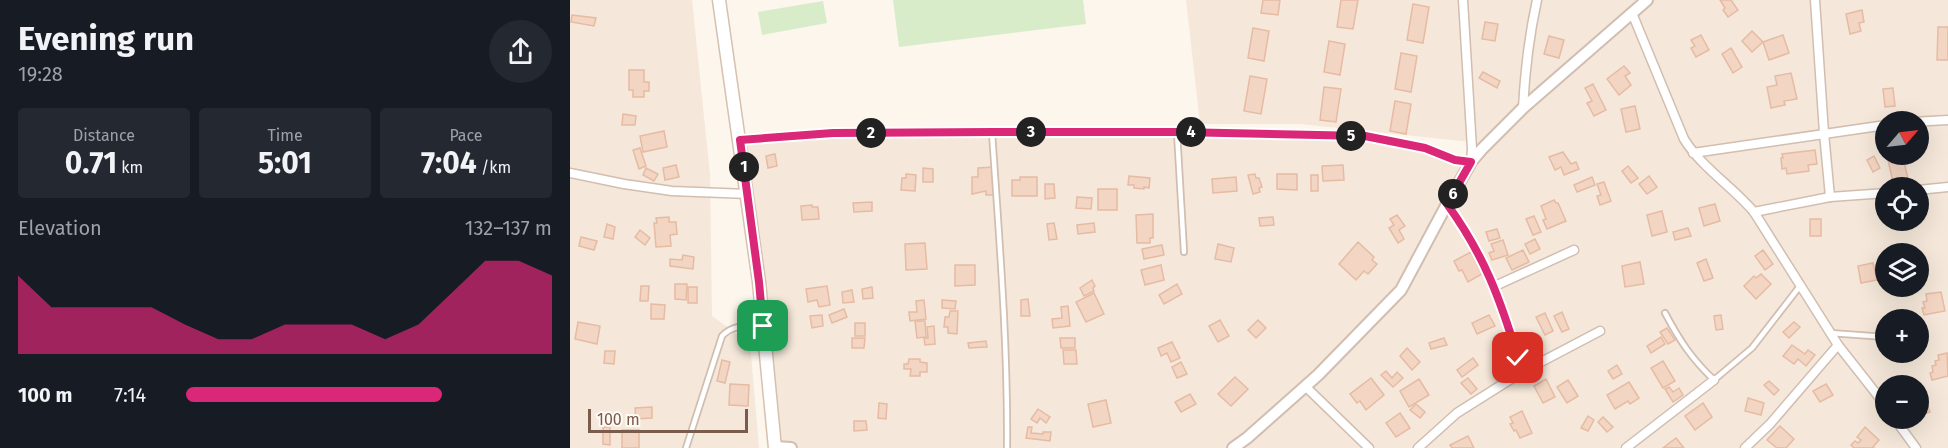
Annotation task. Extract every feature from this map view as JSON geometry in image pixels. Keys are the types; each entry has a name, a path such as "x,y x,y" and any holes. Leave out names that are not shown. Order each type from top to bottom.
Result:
{"main road":[{"path":"719,0 748,194 776,448"}],"street":[{"path":"1463,0 1471,162"},
{"path":"1522,108 1524,71 1537,0"},
{"path":"1233,448 1305,386 1385,309 1401,290 1471,162 1522,108 1647,0"},
{"path":"1815,0 1830,198"},
{"path":"1632,13 1683,139 1693,153 1754,212 1838,345 1875,392"},
{"path":"1929,121 1948,120"},
{"path":"1693,153 1875,126"},
{"path":"740,140 833,133 1177,132 1365,136 1425,148 1455,160 1471,162"},
{"path":"570,173 672,191 748,194"},
{"path":"1929,189 1948,188"},
{"path":"1754,212 1830,198 1875,194"},
{"path":"1447,204 1476,248 1495,286 1522,372"},
{"path":"1495,286 1574,250"},
{"path":"1418,448 1457,413 1522,372 1600,331"},
{"path":"1745,448 1777,416 1838,345"},
{"path":"1626,448 1714,380"},
{"path":"1305,386 1370,448"},
{"path":"1902,429 1916,448"},
{"path":"776,448 791,448"}],"lane":[{"path":"992,132 1008,406 1007,448"},
{"path":"1177,132 1184,252"},
{"path":"1665,313 1692,357 1714,380 1752,348 1800,286"},
{"path":"686,448 722,336 725,332 738,326 763,326"},
{"path":"1830,333 1875,336"}],"shaded area":[{"path":"570,0 692,0 710,174 712,316 750,343 759,448 570,448"},
{"path":"1186,0 1948,0 1948,448 775,448 740,140 833,133 1365,136 1471,162 1471,142 1300,124 1200,124"}],"green space":[{"path":"893,0 1083,0 1086,24 899,47"},
{"path":"823,1 827,23 762,35 758,12"}],"building":[{"path":"1263,0 1280,0 1278,15 1261,13"},
{"path":"1341,0 1358,0 1353,29 1337,27"},
{"path":"1720,0 1731,0 1738,10 1728,17"},
{"path":"1413,4 1429,7 1423,43 1407,40"},
{"path":"1862,10 1864,22 1859,23 1861,31 1850,34 1846,14"},
{"path":"572,15 596,18 594,26 571,22"},
{"path":"1485,22 1498,24 1495,41 1482,39"},
{"path":"1938,27 1948,27 1948,60 1937,60"},
{"path":"1253,28 1269,31 1264,61 1248,58"},
{"path":"1752,31 1763,42 1752,52 1742,41"},
{"path":"1701,35 1709,50 1696,57 1691,48 1695,46 1691,40"},
{"path":"1783,35 1789,53 1769,60 1763,42"},
{"path":"1549,36 1564,40 1559,58 1544,54"},
{"path":"1329,41 1345,44 1340,75 1324,72"},
{"path":"1731,48 1742,67 1733,73 1722,54"},
{"path":"1401,53 1417,56 1411,92 1395,89"},
{"path":"1624,66 1630,73 1625,76 1631,85 1619,95 1607,79"},
{"path":"629,70 644,70 644,82 649,82 649,91 644,91 644,97 633,97 633,90 629,90"},
{"path":"1483,72 1500,81 1497,88 1479,78"},
{"path":"1791,73 1797,99 1784,101 1785,105 1771,108 1767,87 1777,85 1775,76"},
{"path":"1250,76 1267,79 1261,114 1244,111"},
{"path":"1593,84 1606,110 1594,116 1587,103 1592,101 1585,88"},
{"path":"1324,87 1341,89 1336,122 1320,120"},
{"path":"1893,88 1895,106 1885,107 1883,89"},
{"path":"1395,101 1411,104 1406,134 1390,131"},
{"path":"1635,106 1640,129 1626,132 1621,109"},
{"path":"623,114 636,116 635,125 622,125"},
{"path":"664,131 667,147 643,152 640,136"},
{"path":"640,148 646,166 639,169 633,150"},
{"path":"1815,150 1817,164 1808,165 1809,171 1787,174 1786,168 1782,169 1782,154"},
{"path":"1563,152 1571,164 1576,162 1579,169 1564,175 1561,167 1555,170 1549,157"},
{"path":"775,154 777,166 768,168 766,156"},
{"path":"1874,156 1875,165 1878,165 1880,168 1873,172 1867,160"},
{"path":"676,165 679,177 665,180 663,168"},
{"path":"1343,165 1344,180 1323,181 1322,166"},
{"path":"1889,165 1905,165 1908,177 1892,177"},
{"path":"1628,166 1638,178 1631,183 1622,171"},
{"path":"994,167 995,195 986,195 986,191 972,194 972,177 978,177 978,168"},
{"path":"646,168 658,174 654,181 643,175"},
{"path":"923,168 933,169 933,182 923,182"},
{"path":"906,174 916,175 915,191 901,190 902,178 906,178"},
{"path":"1255,174 1262,187 1259,188 1260,192 1253,194 1248,175"},
{"path":"1277,174 1297,174 1297,190 1277,189"},
{"path":"1311,175 1318,175 1318,191 1311,191"},
{"path":"1129,176 1150,178 1149,188 1134,188 1134,185 1128,185"},
{"path":"1649,176 1657,187 1647,194 1639,184"},
{"path":"1020,177 1037,177 1037,196 1012,196 1012,180 1020,180"},
{"path":"1236,177 1237,191 1213,193 1212,179"},
{"path":"1592,177 1595,185 1577,192 1574,185"},
{"path":"1604,182 1611,201 1600,205 1597,196 1601,195 1597,184"},
{"path":"1045,184 1054,184 1055,198 1045,199"},
{"path":"1098,189 1117,189 1117,210 1098,210"},
{"path":"1077,197 1092,198 1091,209 1076,208"},
{"path":"1554,200 1558,203 1566,221 1547,229 1541,206"},
{"path":"872,202 872,211 854,212 853,203"},
{"path":"1715,204 1720,221 1704,226 1699,208"},
{"path":"812,205 812,207 818,207 819,219 802,220 801,206"},
{"path":"1662,211 1667,232 1652,236 1647,215"},
{"path":"1153,214 1153,238 1150,238 1150,243 1137,243 1136,215"},
{"path":"1397,215 1405,226 1399,230 1404,239 1398,243 1389,228 1394,225 1390,219"},
{"path":"1534,216 1541,232 1533,235 1526,219"},
{"path":"669,217 669,222 676,222 677,234 670,235 671,246 656,247 654,223 657,223 656,218"},
{"path":"1273,217 1274,225 1260,226 1259,218"},
{"path":"1810,219 1821,219 1821,236 1810,236"},
{"path":"1054,223 1057,239 1049,240 1047,224"},
{"path":"1094,223 1095,232 1078,234 1077,225"},
{"path":"607,224 615,227 613,239 604,237"},
{"path":"1688,228 1691,236 1675,240 1673,232"},
{"path":"1497,229 1500,238 1489,241 1486,232"},
{"path":"640,230 650,238 645,245 635,237"},
{"path":"581,237 597,241 594,250 579,246"},
{"path":"1535,239 1540,249 1530,254 1525,244"},
{"path":"1503,240 1508,255 1492,260 1489,253 1494,251 1491,244"},
{"path":"1358,242 1374,257 1372,260 1377,264 1368,274 1364,271 1356,280 1339,264"},
{"path":"925,243 927,269 906,270 905,244"},
{"path":"1218,244 1234,248 1231,262 1215,259"},
{"path":"1162,245 1164,255 1144,259 1142,249"},
{"path":"1523,250 1529,262 1512,270 1506,258"},
{"path":"1763,250 1773,264 1765,270 1755,256"},
{"path":"1471,252 1482,274 1468,282 1454,261"},
{"path":"683,255 694,257 693,269 670,266 670,259 682,260"},
{"path":"1706,259 1713,278 1704,281 1697,263"},
{"path":"1640,262 1644,284 1625,287 1622,266"},
{"path":"1873,263 1875,280 1861,283 1858,266"},
{"path":"955,265 975,265 975,285 955,286"},
{"path":"1161,265 1164,280 1145,285 1141,270"},
{"path":"1761,274 1771,284 1756,299 1744,286 1754,276 1756,278"},
{"path":"1092,280 1095,286 1094,291 1084,296 1080,288"},
{"path":"675,284 687,284 686,300 675,299"},
{"path":"1177,284 1182,294 1164,304 1159,295"},
{"path":"641,286 649,286 648,301 640,301"},
{"path":"827,286 830,305 819,307 817,300 808,302 806,289"},
{"path":"688,287 697,287 697,303 688,303"},
{"path":"872,287 873,298 863,299 862,289"},
{"path":"852,290 854,302 843,303 842,292"},
{"path":"1941,292 1945,311 1929,314 1929,309 1922,309 1925,308 1923,302 1927,301 1929,294"},
{"path":"1094,293 1104,314 1086,322 1076,302"},
{"path":"1028,299 1030,316 1021,316 1021,300"},
{"path":"924,300 926,319 910,321 909,312 917,312 916,301"},
{"path":"942,300 956,301 955,309 942,308"},
{"path":"651,304 665,305 664,319 651,319"},
{"path":"1068,306 1070,326 1053,328 1052,319 1062,318 1061,307"},
{"path":"844,309 847,317 832,323 829,315"},
{"path":"950,311 958,311 957,334 948,333 948,327 944,327 945,317 949,317"},
{"path":"1562,312 1569,329 1562,332 1554,316"},
{"path":"1545,313 1553,331 1545,335 1536,317"},
{"path":"822,315 823,326 812,328 810,316"},
{"path":"1489,315 1495,326 1477,334 1472,323"},
{"path":"1721,315 1723,329 1716,330 1714,316"},
{"path":"1220,320 1229,336 1218,342 1209,326"},
{"path":"1258,320 1266,328 1256,338 1248,330"},
{"path":"915,321 925,321 926,337 917,338"},
{"path":"578,322 600,326 597,344 575,339"},
{"path":"1794,322 1800,327 1789,338 1783,332"},
{"path":"855,323 865,323 865,336 855,336"},
{"path":"934,326 935,344 925,345 924,338 928,338 927,327"},
{"path":"1667,328 1675,340 1668,344 1660,332"},
{"path":"1661,337 1665,344 1651,353 1647,346"},
{"path":"852,338 865,338 864,348 852,348"},
{"path":"1060,338 1075,338 1075,348 1061,348"},
{"path":"1444,338 1447,345 1431,349 1429,343"},
{"path":"986,341 987,347 969,348 968,343"},
{"path":"1172,342 1180,358 1171,362 1167,353 1161,356 1158,348"},
{"path":"1792,345 1805,354 1808,350 1815,355 1806,366 1798,359 1794,364 1783,356"},
{"path":"1407,348 1420,362 1412,370 1400,356"},
{"path":"1063,350 1076,350 1077,364 1064,364"},
{"path":"605,351 615,351 614,364 604,363"},
{"path":"1947,353 1948,376 1932,380 1930,373 1933,372 1932,366 1936,365 1935,361 1939,360 1938,355"},
{"path":"1473,358 1478,365 1462,377 1457,370"},
{"path":"909,359 920,359 920,362 927,363 927,372 920,372 920,376 910,376 911,369 904,369 904,364 908,364"},
{"path":"722,360 730,362 725,383 717,381"},
{"path":"1663,361 1675,381 1663,388 1651,368"},
{"path":"1181,362 1187,374 1177,378 1172,367"},
{"path":"1617,365 1622,374 1613,379 1608,371"},
{"path":"1386,371 1392,378 1397,372 1403,378 1393,387 1381,375"},
{"path":"1235,377 1248,389 1231,406 1218,394"},
{"path":"1371,378 1384,395 1366,410 1360,401 1357,403 1350,394"},
{"path":"1468,378 1477,389 1471,394 1461,383"},
{"path":"1419,379 1429,395 1409,407 1400,391"},
{"path":"1546,379 1555,397 1543,403 1534,386"},
{"path":"1568,380 1578,396 1567,403 1557,387"},
{"path":"1769,381 1779,390 1774,395 1764,385"},
{"path":"1629,382 1639,398 1630,404 1628,401 1615,409 1607,395"},
{"path":"730,384 749,385 748,406 729,405"},
{"path":"1826,384 1833,395 1820,402 1813,391"},
{"path":"1669,387 1673,392 1679,388 1683,395 1673,402 1665,389"},
{"path":"1190,394 1196,404 1181,412 1175,402"},
{"path":"1748,398 1764,403 1761,415 1745,411"},
{"path":"1106,400 1111,423 1093,427 1088,404"},
{"path":"879,403 887,404 886,419 878,418"},
{"path":"1703,403 1712,417 1695,430 1685,416"},
{"path":"1416,404 1425,412 1420,418 1410,410"},
{"path":"652,407 652,418 636,419 635,408"},
{"path":"1038,409 1050,417 1046,423 1040,418 1037,423 1031,419"},
{"path":"1522,411 1532,433 1520,438 1510,424 1513,423 1510,417"},
{"path":"1400,413 1410,428 1396,437 1386,423"},
{"path":"1588,416 1594,420 1588,431 1581,428"},
{"path":"1603,417 1613,427 1607,432 1598,422"},
{"path":"854,421 866,421 867,430 854,431"},
{"path":"1780,426 1794,439 1786,448 1777,448 1767,440"},
{"path":"603,427 610,427 610,445 603,444"},
{"path":"1028,427 1032,427 1031,433 1051,432 1050,441 1026,438"},
{"path":"1865,427 1879,440 1874,448 1854,448 1851,445 1861,440 1857,437"},
{"path":"622,430 639,430 639,448 622,448"},
{"path":"1468,436 1474,448 1452,448 1450,445"},
{"path":"1676,438 1684,448 1663,448"}],"route":[{"path":"763,326 740,140 833,133 1177,132 1365,136 1425,148 1455,160 1471,162 1447,204 1464,227 1495,286 1518,358"}]}
